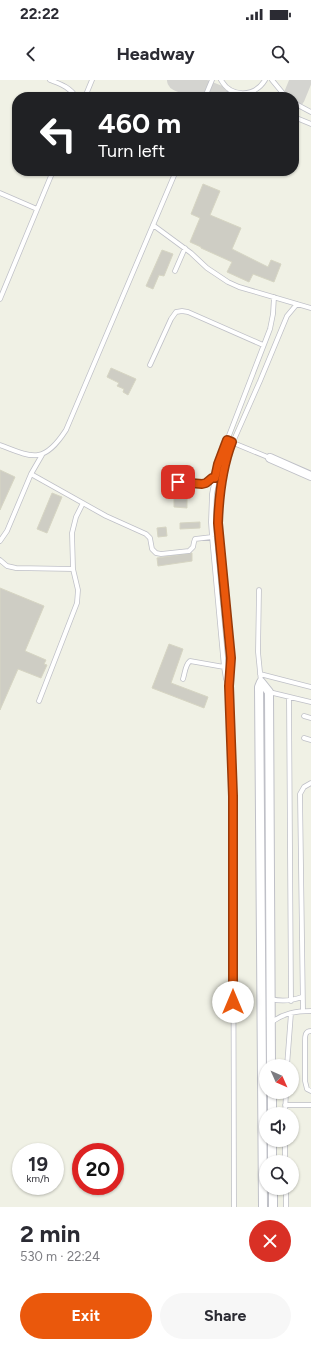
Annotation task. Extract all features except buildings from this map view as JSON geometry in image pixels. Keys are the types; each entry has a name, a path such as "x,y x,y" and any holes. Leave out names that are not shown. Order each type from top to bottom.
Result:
{"street":[{"path":"270,458 311,476"},
{"path":"260,678 269,692 271,1059"},
{"path":"260,678 263,1207"},
{"path":"261,1016 271,1019"},
{"path":"273,1195 273,1207"}],"lane":[{"path":"50,80 72,92"},
{"path":"86,92 92,80"},
{"path":"207,92 212,80"},
{"path":"221,80 227,88 234,92"},
{"path":"253,92 258,89 265,80"},
{"path":"272,80 282,92"},
{"path":"299,106 311,112"},
{"path":"299,119 311,124"},
{"path":"0,299 51,176"},
{"path":"0,541 7,531 30,474 38,460 57,443 66,430 174,176"},
{"path":"0,193 37,209"},
{"path":"153,225 185,248 207,268 228,282 311,308"},
{"path":"175,271 185,248"},
{"path":"229,686 226,680 224,666 212,536 211,504 218,464 272,321 274,297"},
{"path":"234,1207 233,804 229,686 231,658 218,523 219,504 222,479 232,442 260,381 287,316 296,304"},
{"path":"150,365 171,319 176,312 188,312 263,345"},
{"path":"227,440 270,458"},
{"path":"0,445 25,455 42,455"},
{"path":"30,474 118,522 146,534 150,538 152,549 158,553 189,551 194,547 195,539 212,536"},
{"path":"166,482 202,484 206,483 212,478 215,478"},
{"path":"39,701 77,603 78,585 73,569 72,533 76,517 83,503"},
{"path":"0,560 7,566 16,568 73,569"},
{"path":"259,590 258,638 260,678 311,687"},
{"path":"184,679 187,663 190,661 224,666"},
{"path":"269,692 311,702"},
{"path":"290,697 291,1001"},
{"path":"304,716 311,718"},
{"path":"304,738 311,740"},
{"path":"303,1011 300,794 304,786 311,783"},
{"path":"270,999 291,1001 302,997"},
{"path":"271,1019 291,1013 311,1011"},
{"path":"288,1059 291,1013"},
{"path":"311,1031 307,1032 304,1041 305,1085 307,1089 311,1091"},
{"path":"285,1099 285,1105 311,1105"},
{"path":"286,1195 286,1207"}],"taxiway":[{"path":"178,80 208,92"},
{"path":"296,92 301,80"}],"route":[{"path":"178,482 202,484 206,483 212,478 215,478 222,451 227,440 232,442 223,469 218,523 231,658 231,677 229,686 233,796 233,1002"}]}
